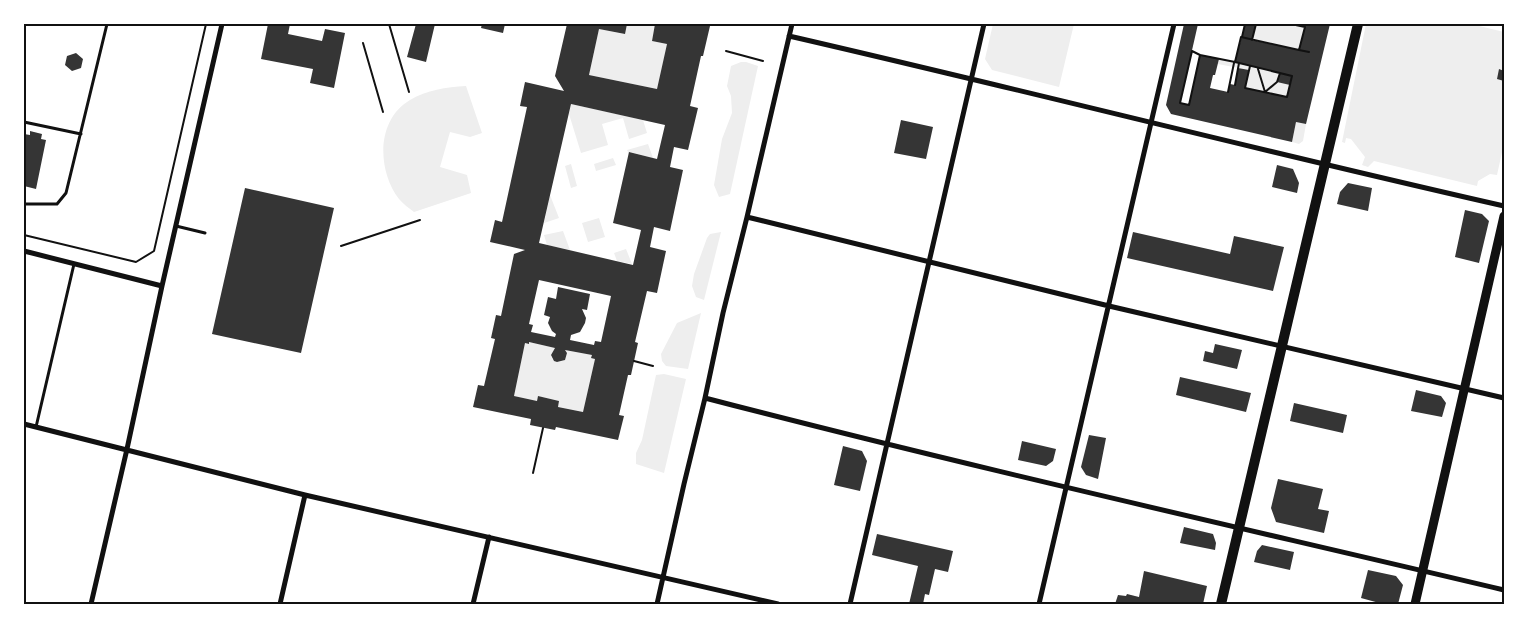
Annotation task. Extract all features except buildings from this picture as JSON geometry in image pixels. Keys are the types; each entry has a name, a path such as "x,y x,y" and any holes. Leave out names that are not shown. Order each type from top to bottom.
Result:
{"main road":[{"path":"1221,604 1358,24"}],"street":[{"path":"91,604 222,24"},
{"path":"657,604 723,313 792,24"},
{"path":"850,604 984,24"},
{"path":"1039,604 1174,24"},
{"path":"789,36 1504,206"},
{"path":"1415,604 1504,216"},
{"path":"747,217 1109,306 1504,398"},
{"path":"24,252 162,286"},
{"path":"705,398 887,445 1504,590"},
{"path":"24,424 305,495 778,604"},
{"path":"280,604 305,495"},
{"path":"473,604 489,537"}],"lane":[{"path":"25,204 57,204 66,193 107,24"},
{"path":"24,122 81,134"},
{"path":"176,226 205,232"},
{"path":"36,427 74,264"}],"path":[{"path":"24,235 136,262 154,251 206,24"},
{"path":"390,24 409,92"},
{"path":"1228,92 1245,24"},
{"path":"1252,40 1256,24"},
{"path":"1292,24 1305,27 1299,50"},
{"path":"1242,37 1309,52"},
{"path":"363,43 383,112"},
{"path":"726,51 763,61"},
{"path":"1200,55 1188,105 1180,103 1192,51 1200,55 1280,72 1292,76 1287,97 1245,88 1250,66"},
{"path":"1235,85 1239,63"},
{"path":"1258,68 1265,92"},
{"path":"1265,92 1277,82 1280,72"},
{"path":"341,246 420,220"},
{"path":"634,361 653,366"},
{"path":"533,473 543,428"}],"shaded area":[{"path":"627,24 655,24 652,41 667,44 657,89 589,75 599,29 624,34"},
{"path":"993,24 1074,24 1059,87 992,70 985,59"},
{"path":"1256,24 1291,24 1305,27 1299,50 1252,40"},
{"path":"1366,24 1471,24 1504,32 1504,143 1497,175 1490,174 1478,181 1477,186 1374,161 1368,167 1362,165 1365,157 1351,139 1346,138 1345,143 1342,142"},
{"path":"1219,59 1280,73 1290,85 1287,97 1245,88 1249,70 1218,64"},
{"path":"741,62 758,66 730,194 719,197 714,185 722,139 732,113 731,96 727,86 731,66"},
{"path":"466,86 482,133 470,137 450,132 440,167 467,175 471,193 414,212 399,199 387,174 384,160 386,132 391,120 399,109 410,100 437,90"},
{"path":"571,104 643,120 647,133 629,139 623,118 602,124 608,145 581,153 569,114"},
{"path":"1296,122 1306,124 1303,141 1299,144 1292,142"},
{"path":"648,144 653,158 630,152 629,154 627,150"},
{"path":"613,158 616,165 596,171 594,164"},
{"path":"571,164 577,186 571,188 565,166"},
{"path":"550,195 559,218 544,223"},
{"path":"599,218 605,237 588,242 582,223"},
{"path":"563,231 570,250 547,245 544,235"},
{"path":"721,232 704,300 696,297 692,286 694,274 707,238 710,234"},
{"path":"626,249 632,264 617,261 614,253"},
{"path":"701,313 688,369 666,366 662,361 661,354 677,323"},
{"path":"529,342 555,348 551,355 556,362 565,360 567,353 565,350 592,355 595,359 583,412 558,407 559,401 538,396 537,401 514,396 525,343 528,344"},
{"path":"664,374 686,379 664,473 636,464 636,453 642,440 656,375"}]}
